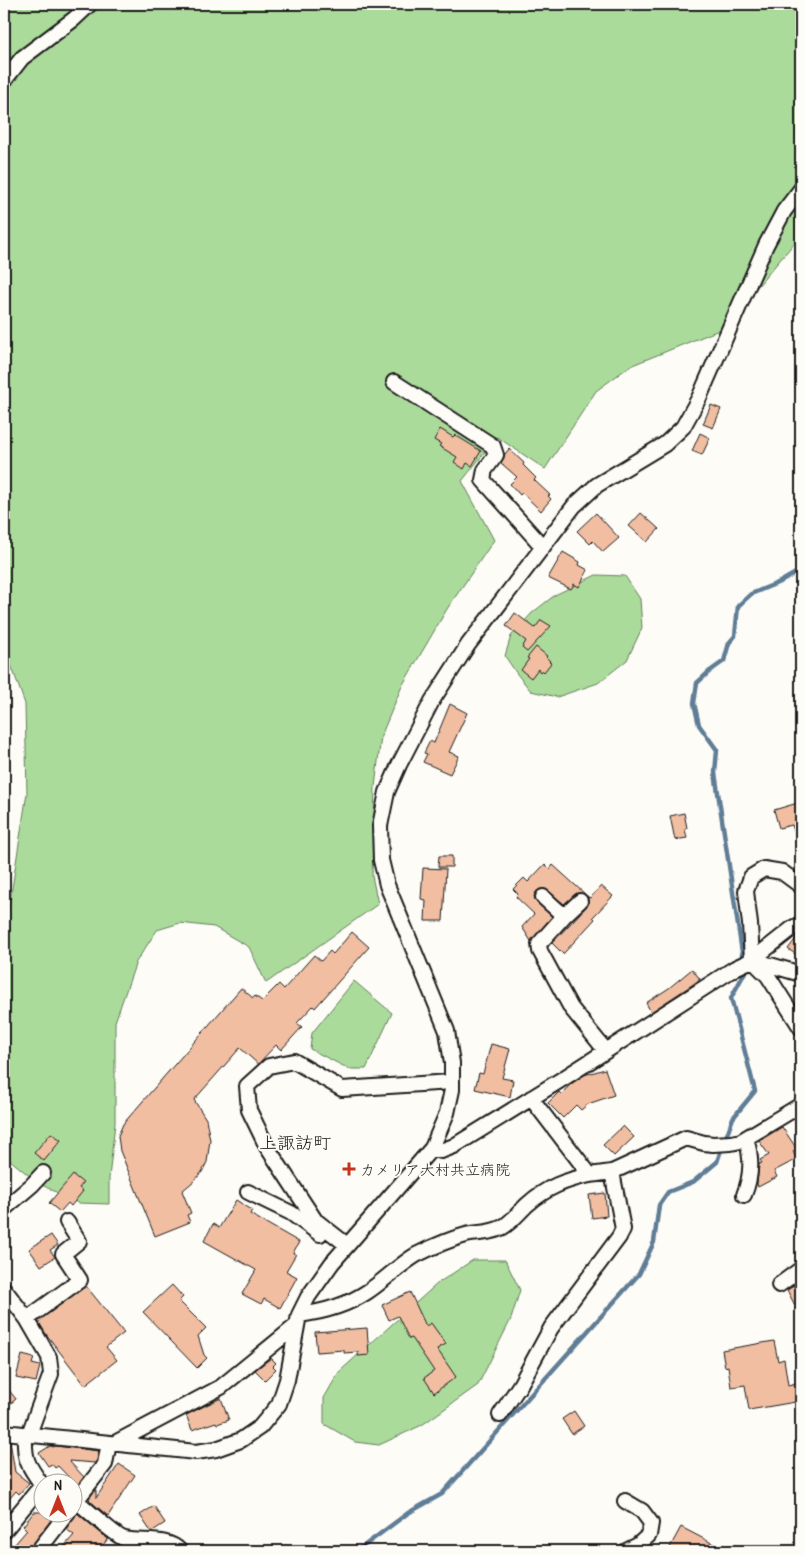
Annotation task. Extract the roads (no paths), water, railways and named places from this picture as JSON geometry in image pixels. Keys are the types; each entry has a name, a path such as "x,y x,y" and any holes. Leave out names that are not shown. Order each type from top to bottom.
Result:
{"street":[{"path":"4,82 22,58 74,19 90,4"},
{"path":"4,1432 196,1452 216,1449 241,1440 260,1427 279,1404 287,1380 298,1320 308,1297 345,1248 432,1148 447,1113 452,1090 452,1063 447,1031 387,885 381,860 380,826 387,792 432,701 468,644 574,506 597,485 665,444 683,427 699,398 766,246 784,211 801,189"},
{"path":"394,382 493,446 496,455 484,470 483,480 542,547"},
{"path":"801,886 782,872 764,870 752,877 746,891 750,924 751,960 768,976 801,1028"},
{"path":"543,897 564,916"},
{"path":"580,901 539,944 540,951 571,1008 606,1052"},
{"path":"432,1148 441,1151 454,1146 606,1052 735,968 751,960 794,927"},
{"path":"751,960 801,974"},
{"path":"345,1248 315,1220 267,1147 248,1110 247,1086 269,1066 294,1060 342,1089 452,1082"},
{"path":"531,1098 590,1175"},
{"path":"82,1495 105,1464 112,1443 221,1387 298,1320 344,1304 367,1292 416,1255 455,1238 485,1234 503,1227 538,1195 550,1187 567,1180 612,1172 686,1138 714,1144 731,1144 746,1138 801,1105"},
{"path":"744,1195 751,1173 746,1138"},
{"path":"500,1415 520,1384 551,1328 619,1237 623,1228 612,1172"},
{"path":"4,1209 43,1173"},
{"path":"248,1192 291,1213 345,1248"},
{"path":"27,1319 80,1280 63,1254 79,1241 67,1222"},
{"path":"779,1285 801,1269"},
{"path":"4,1289 27,1319 49,1357 51,1374 27,1434 24,1453 29,1468 42,1485 4,1532"},
{"path":"625,1501 642,1511 651,1523 649,1535 638,1545 626,1551"},
{"path":"82,1509 123,1539 164,1543 176,1546 180,1551"},
{"path":"38,1551 60,1522"}],"waterway":[{"path":"725,1140 733,1118 755,1091 731,998 745,972 715,773 717,750 699,725 694,703 697,683 724,661 729,643 735,636 738,606 751,594 780,582 801,570"},
{"path":"357,1551 408,1513 442,1494 639,1274 654,1242 659,1205 668,1192 693,1182 717,1162 722,1147"}],"place":[{"name":"カメリア大村共立病院","path":"349,1169"}],"district":[{"name":"上諏訪町","path":"295,1142"}]}
